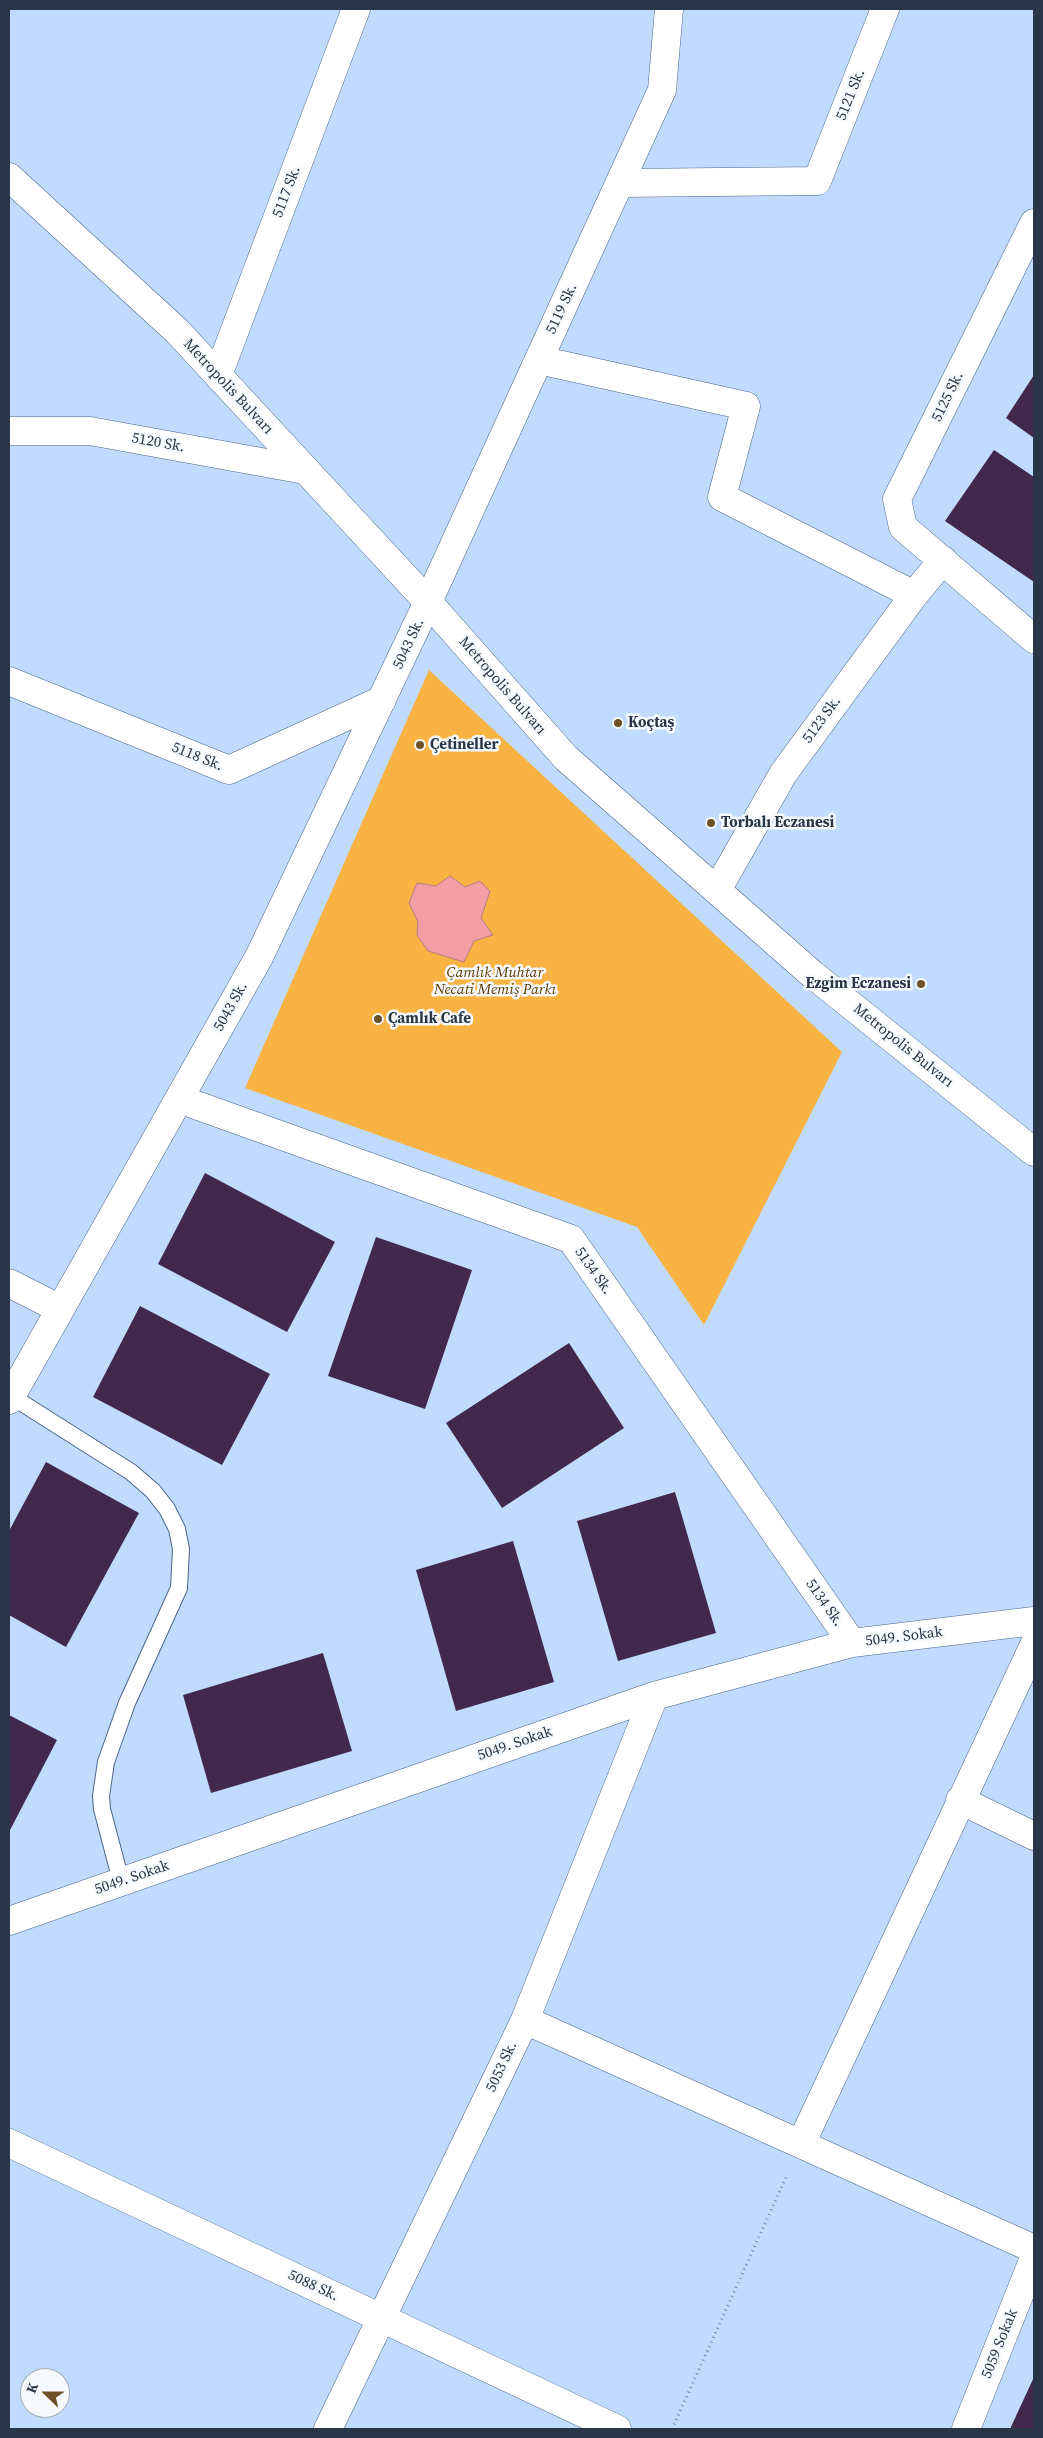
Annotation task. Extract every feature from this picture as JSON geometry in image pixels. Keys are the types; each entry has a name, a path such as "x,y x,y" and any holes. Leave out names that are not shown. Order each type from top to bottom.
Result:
{"street":[{"name":"5117 Sk.","path":"218,376 356,9"},
{"name":"5119 Sk.","path":"428,602 662,90 669,9"},
{"name":"5121 Sk.","path":"620,183 817,181 885,9"},
{"name":"Metropolis Bulvarı","path":"9,177 177,332 428,602 566,758 812,974 1034,1152"},
{"name":"5125 Sk.","path":"1031,239 897,499 903,527 1034,639"},
{"path":"539,360 746,406 722,497 914,595"},
{"name":"5120 Sk.","path":"9,431 90,431 305,470"},
{"name":"5123 Sk.","path":"717,890 783,774 914,595 943,560"},
{"name":"5043 Sk.","path":"10,1398 259,957 428,602"},
{"name":"5118 Sk.","path":"9,681 230,770 382,700"},
{"name":"5134 Sk.","path":"179,1099 570,1239 852,1643"},
{"path":"9,1283 60,1309"},
{"name":"5049. Sokak","path":"9,1921 654,1696 852,1643 1034,1621"},
{"path":"801,2144 1034,1645"},
{"name":"5053 Sk.","path":"328,2429 524,2020 654,1696"},
{"path":"960,1800 1034,1836"},
{"path":"524,2020 1034,2249"},
{"name":"5088 Sk.","path":"9,2143 617,2429"},
{"name":"5059 Sokak","path":"966,2429 1034,2258"}],"lane":[{"path":"10,1398 131,1472 153,1491 167,1509 176,1530 181,1549 179,1588 127,1703 106,1762 101,1796 102,1809 121,1882"}],"path":[{"path":"672,2429 801,2144"}],"green space":[{"name":"Çamlık Muhtar Necati Memiş Parkı","path":"429,670 842,1052 704,1325 637,1227 245,1088"}],"shaded area":[{"path":"450,876 465,887 480,881 490,891 481,918 493,935 474,941 464,962 428,951 417,935 418,922 409,903 417,883 436,886"}],"building":[{"path":"1034,375 1034,438 1006,418"},
{"path":"994,450 1034,477 1034,582 945,521"},
{"path":"205,1173 335,1242 287,1332 158,1264"},
{"path":"376,1237 472,1270 425,1409 328,1376"},
{"path":"140,1306 270,1374 222,1465 93,1397"},
{"path":"569,1343 624,1428 502,1508 446,1423"},
{"path":"46,1462 139,1513 66,1647 9,1615 9,1531"},
{"path":"675,1492 716,1633 618,1661 577,1521"},
{"path":"513,1541 554,1682 456,1711 416,1570"},
{"path":"323,1653 352,1751 211,1793 183,1695"},
{"path":"9,1715 57,1740 9,1832"},
{"path":"1034,2377 1034,2429 1010,2429"}],"place":[{"name":"Koçtaş","path":"618,723"},
{"name":"Çetineller","path":"420,745"},
{"name":"Torbalı Eczanesi","path":"711,823"},
{"name":"Ezgim Eczanesi","path":"921,984"},
{"name":"Çamlık Cafe","path":"378,1019"}]}
